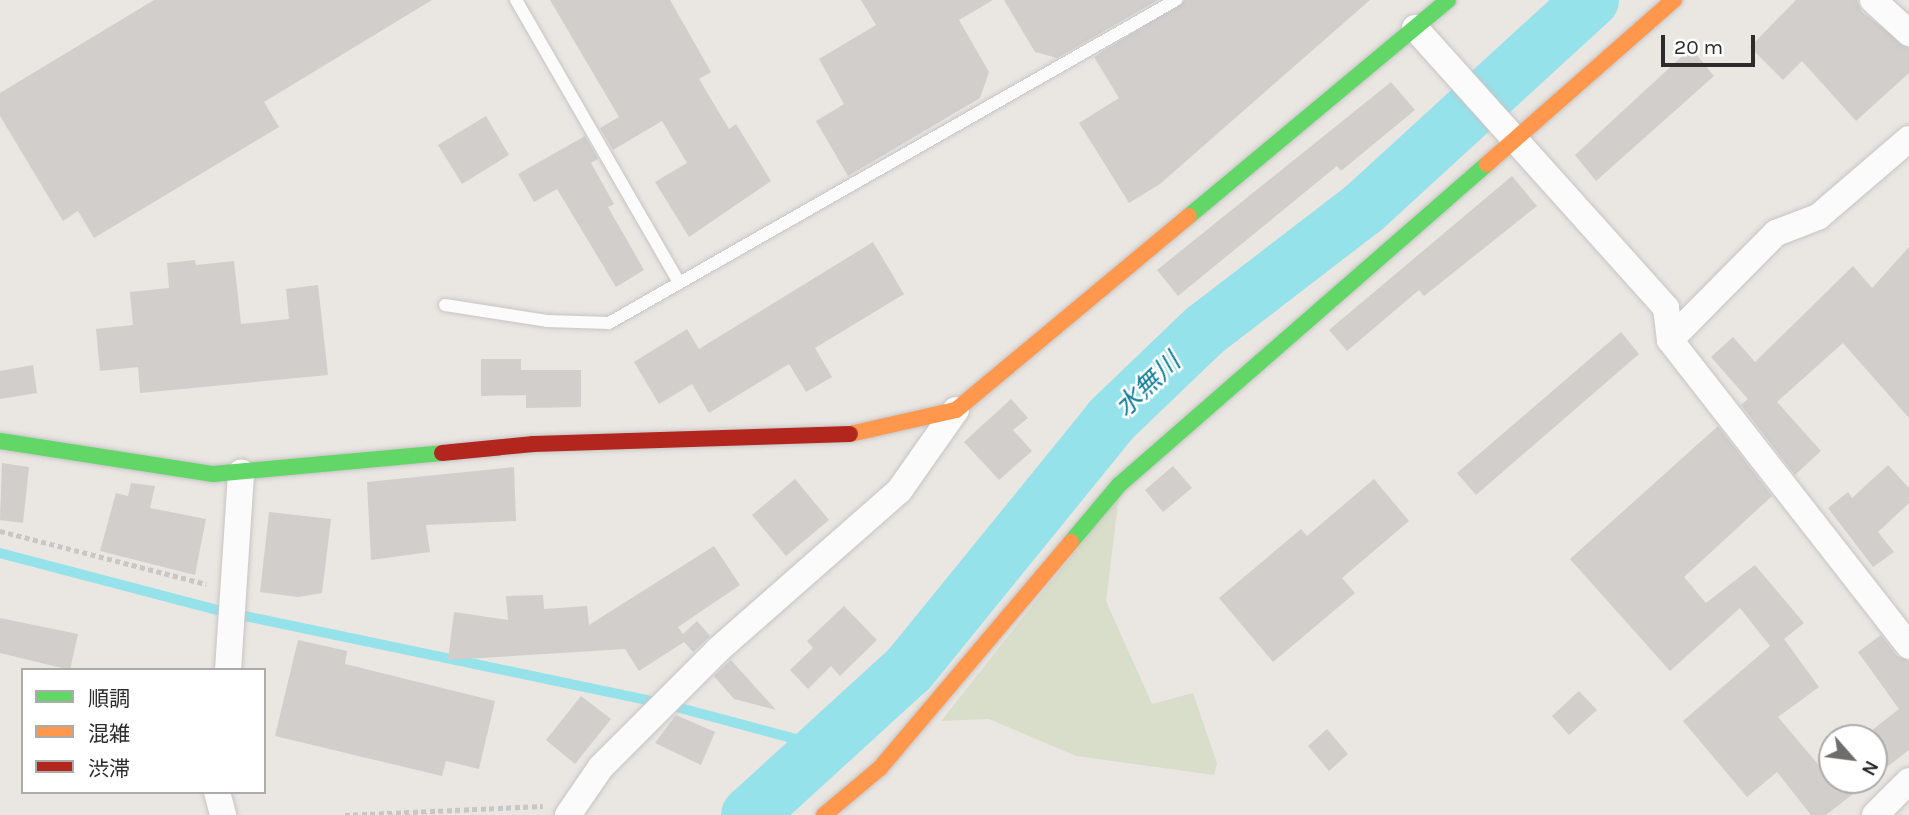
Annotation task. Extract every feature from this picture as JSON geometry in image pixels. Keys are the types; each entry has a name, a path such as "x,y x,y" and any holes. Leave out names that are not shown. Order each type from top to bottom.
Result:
{"street":[{"path":"571,810 601,767 719,649 900,491 956,410 1448,0"},
{"path":"824,815 880,768 1119,485 1516,143 1674,0"},
{"path":"1873,0 1909,33"},
{"path":"1415,28 1666,308 1670,340 1909,646"},
{"path":"1670,340 1776,233 1818,217 1909,139"},
{"path":"0,441 213,474 534,444 832,438 956,410"},
{"path":"229,668 241,472"},
{"path":"1875,815 1909,781"},
{"path":"217,794 223,815"}],"lane":[{"path":"516,0 679,282"},
{"path":"445,305 547,321 609,323 1176,0"}],"path":[{"path":"0,531 233,606"},
{"path":"345,815 571,810"}],"green space":[{"path":"1119,496 1106,601 1152,704 1193,693 1217,763 1214,775 1076,756 989,719 941,721"}],"building":[{"path":"154,0 432,0 264,102 279,127 94,238 78,211 63,221 0,116 0,93"},
{"path":"550,0 670,0 711,72 699,79 729,129 736,124 771,181 689,237 655,182 687,163 662,121 613,150 600,128 619,117"},
{"path":"861,0 993,0 959,20 989,72 980,98 848,176 816,121 844,104 819,59 876,25"},
{"path":"1004,0 1158,0 1057,58 1035,52"},
{"path":"1185,0 1370,0 1160,184 1129,203 1079,123 1119,98 1094,57"},
{"path":"1796,0 1857,0 1862,12 1909,48 1909,73 1856,121 1802,61 1783,80 1750,47"},
{"path":"1691,48 1714,76 1596,181 1575,155"},
{"path":"1391,82 1415,110 1341,171 1337,166 1178,296 1157,270"},
{"path":"486,116 509,155 462,184 438,145"},
{"path":"585,136 598,159 591,163 614,204 608,207 644,270 616,287 557,189 534,202 518,174"},
{"path":"1512,176 1537,206 1424,296 1419,290 1347,351 1329,330"},
{"path":"873,242 904,294 815,348 832,377 806,392 789,364 709,413 692,384 659,404 634,362 687,329 699,349"},
{"path":"1909,247 1909,418 1843,343 1777,402 1821,451 1795,475 1741,405 1748,399 1711,357 1733,337 1755,362 1853,266 1872,288"},
{"path":"195,260 196,265 234,261 241,324 289,319 286,289 318,285 328,375 140,393 138,367 100,371 96,329 133,325 130,292 169,288 167,263"},
{"path":"1621,332 1639,354 1476,495 1457,473"},
{"path":"481,359 521,359 521,370 581,370 581,407 526,408 526,395 481,396"},
{"path":"33,365 37,393 0,399 0,371"},
{"path":"1011,399 1028,418 1013,430 1032,451 999,480 964,442"},
{"path":"1718,426 1772,496 1684,577 1706,603 1755,565 1804,623 1784,639 1819,687 1778,717 1818,764 1818,794 1853,794 1826,815 1811,815 1777,772 1747,797 1683,721 1770,646 1740,608 1670,671 1570,559"},
{"path":"2,463 29,467 23,523 0,520"},
{"path":"1888,465 1909,488 1909,503 1878,532 1894,552 1873,567 1828,508 1848,492 1852,498"},
{"path":"1173,466 1192,488 1163,512 1145,490"},
{"path":"514,467 516,521 426,525 430,552 371,560 367,482"},
{"path":"795,479 829,520 786,556 752,515"},
{"path":"1374,479 1409,521 1342,578 1355,593 1273,662 1219,598 1301,529 1307,536"},
{"path":"131,483 155,486 150,508 206,519 195,575 100,551 116,493 128,496"},
{"path":"269,512 331,519 322,593 298,597 260,592"},
{"path":"714,546 740,585 678,627 683,634 697,621 710,636 693,652 684,642 639,671 625,649 448,660 454,612 508,620 506,596 543,595 544,609 587,606 589,625"},
{"path":"844,606 877,640 840,676 831,666 808,689 790,670 813,648 807,641"},
{"path":"0,618 78,634 70,668 0,653"},
{"path":"1881,635 1897,656 1909,661 1909,750 1888,766 1888,724 1880,724 1899,709 1858,652"},
{"path":"298,640 347,651 345,664 495,701 479,769 446,761 442,776 275,736"},
{"path":"731,660 776,710 734,699 714,676"},
{"path":"1579,691 1597,710 1569,735 1552,716"},
{"path":"581,696 611,719 575,764 546,740"},
{"path":"676,715 715,732 701,765 655,743"},
{"path":"1327,729 1348,754 1329,771 1308,746"}],"waterway":[{"name":"水無川","path":"749,815 909,669 1111,420 1205,330 1364,208 1591,0"},
{"path":"0,553 221,611 650,701"},
{"path":"680,708 826,747"}],"traffic: fast":[{"path":"1189,216 1448,0"},
{"path":"1071,542 1119,485 1487,164"},
{"path":"0,441 213,474 442,453"}],"traffic: slow":[{"path":"1487,164 1674,0"},
{"path":"850,434 956,410 1189,216"},
{"path":"824,815 880,768 1071,542"}],"traffic: jam":[{"path":"442,453 534,444 850,434"}]}
